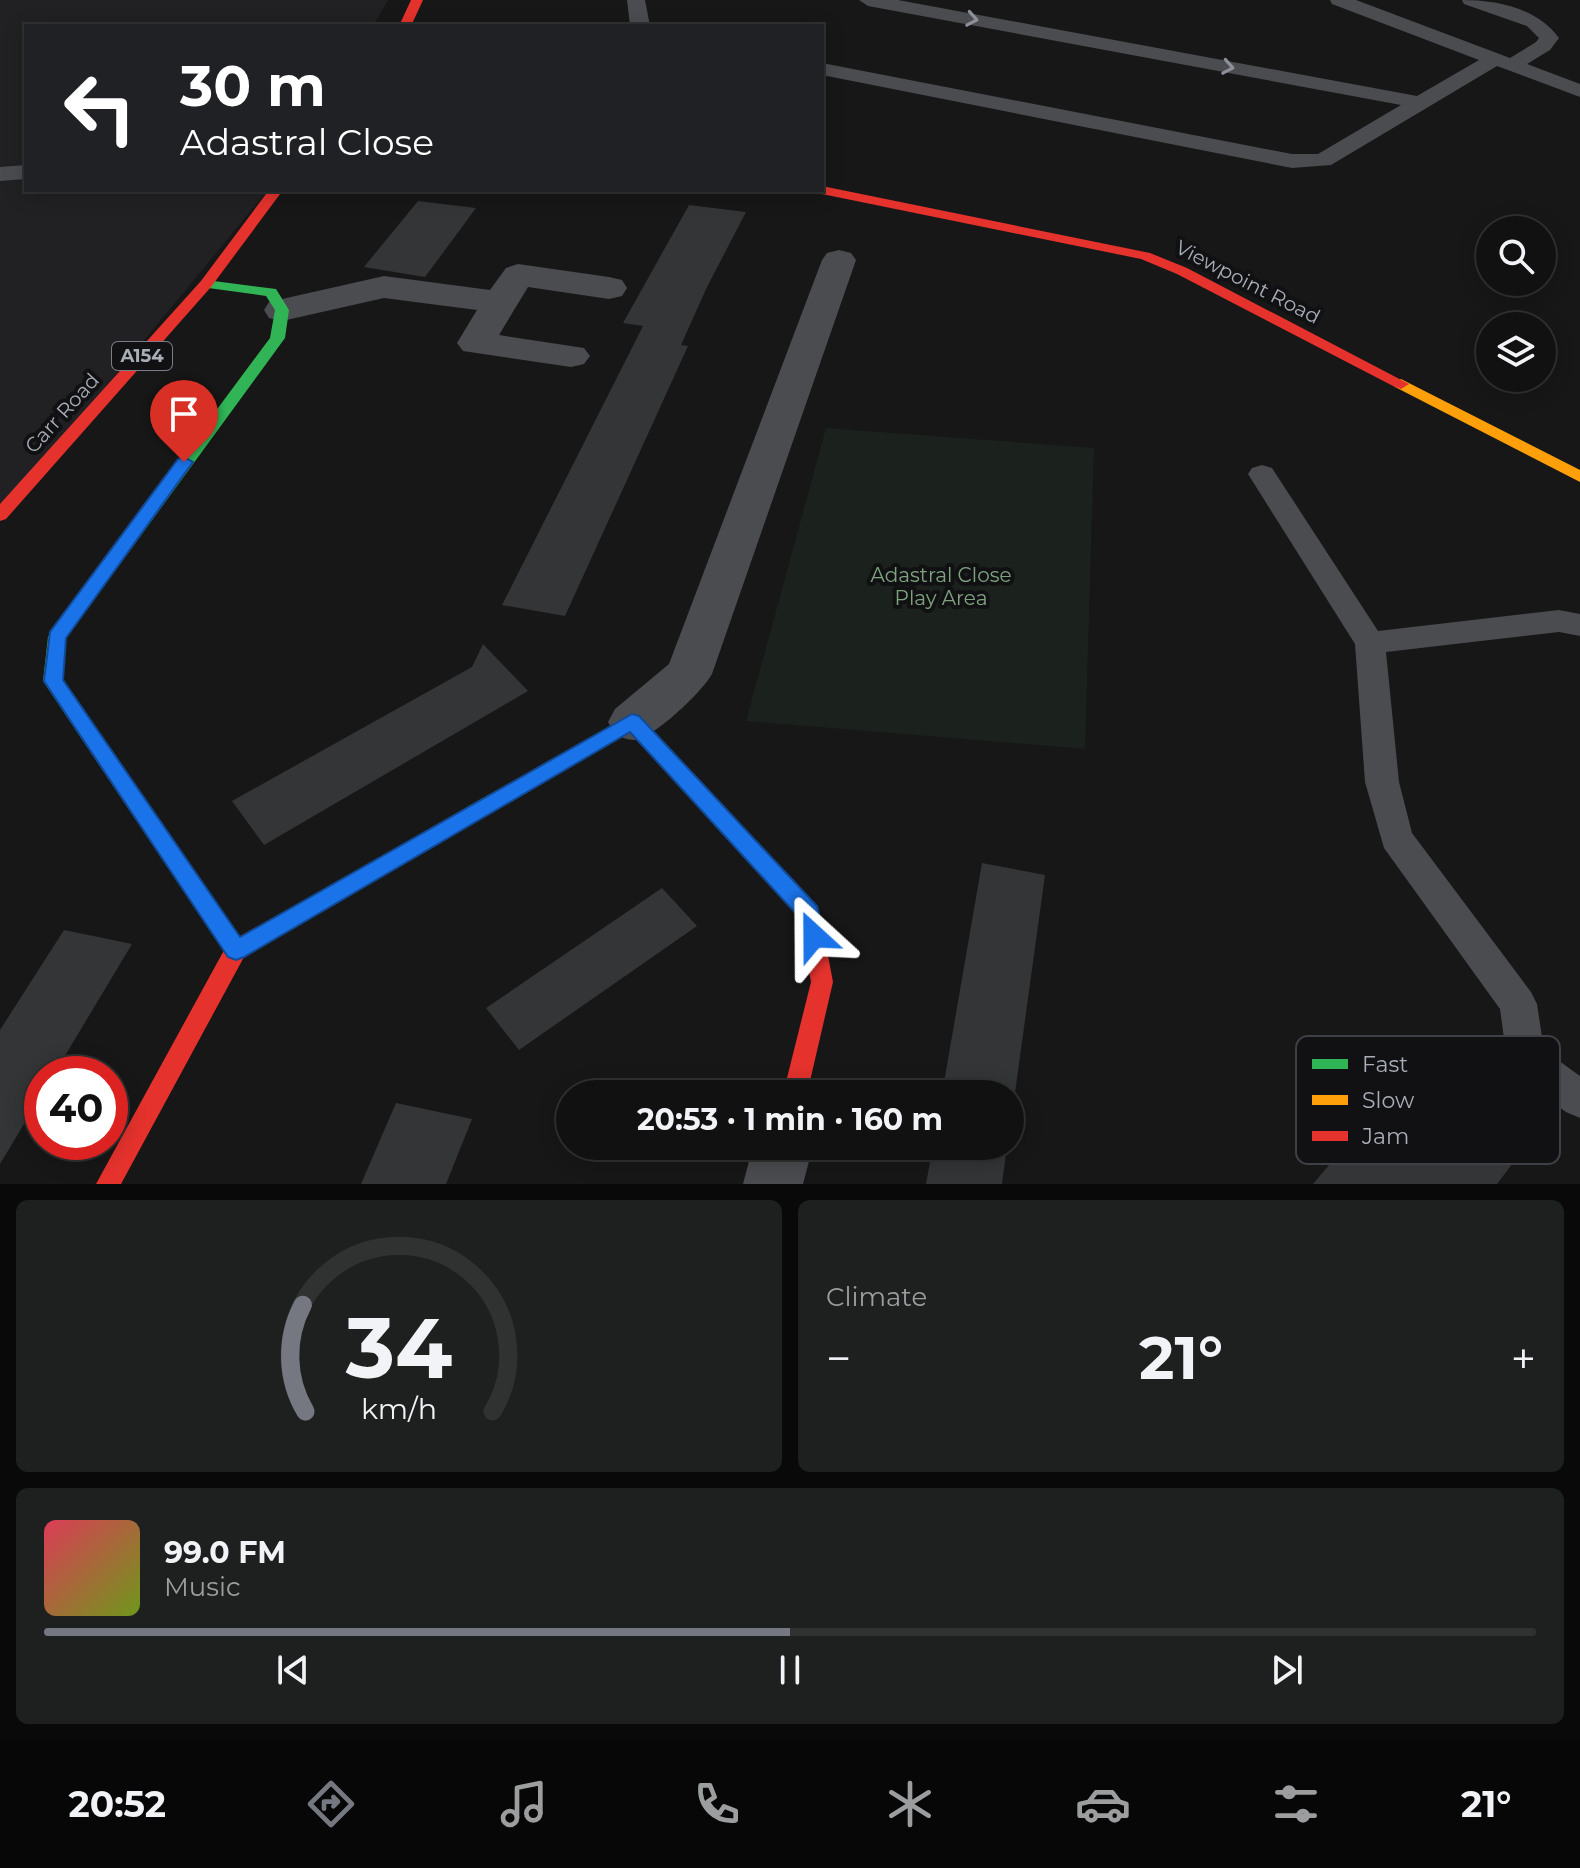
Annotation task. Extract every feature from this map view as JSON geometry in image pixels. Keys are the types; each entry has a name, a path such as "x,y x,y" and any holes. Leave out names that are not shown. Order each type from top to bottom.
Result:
{"street":[{"path":"406,24 417,0"},
{"name":"Viewpoint Road","path":"824,190 1145,256 1182,271 1580,477"},
{"name":"Carr Road","path":"0,515 206,284 275,192"},
{"path":"108,1184 236,950 632,722 689,674 839,260"},
{"path":"571,356 476,343 518,275 609,288"},
{"path":"206,284 271,292 282,310 277,338 57,637 53,681 236,950"},
{"path":"282,310 384,287 500,302"},
{"path":"632,722 809,913 822,982 798,1080"},
{"path":"773,1184 779,1160"}],"lane":[{"path":"636,0 640,24"},
{"path":"868,0 1422,103"},
{"path":"1339,0 1580,91"},
{"path":"824,69 1292,161 1323,160 1422,103 1503,62 1543,46 1549,38 1534,22 1471,0"},
{"path":"0,174 24,172"},
{"path":"1262,474 1370,643 1382,782 1396,838 1518,1004 1523,1036"},
{"path":"1370,643 1559,621 1580,625"},
{"path":"1560,1085 1580,1099"}],"shaded area":[{"path":"0,0 388,0 374,24 24,24 24,192 266,192 0,515"}],"green space":[{"name":"Adastral Close Play Area","path":"826,428 1094,448 1085,749 746,721"}],"building":[{"path":"418,201 476,208 425,277 364,267"},
{"path":"689,205 746,212 681,345 688,346 565,616 502,605 643,326 623,323"},
{"path":"483,644 528,691 264,845 232,801 472,667"},
{"path":"982,863 1045,875 1017,1080 944,1080"},
{"path":"662,888 697,926 519,1050 486,1008"},
{"path":"64,930 132,944 65,1056 24,1056 24,1124 0,1164 0,1030"},
{"path":"396,1103 472,1119 446,1184 361,1184"},
{"path":"930,1160 1005,1160 1002,1184 926,1184"},
{"path":"1330,1164 1512,1164 1497,1184 1313,1184"}],"traffic: fast":[{"path":"99,749 53,681 57,637 277,338 282,310 271,292 206,284"},
{"path":"474,813 632,722 809,913 811,924"}],"traffic: slow":[{"path":"1401,384 1580,477"},
{"path":"99,749 236,950"}],"traffic: jam":[{"path":"406,24 417,0"},
{"path":"824,190 1145,256 1182,271 1401,384"},
{"path":"0,515 206,284 275,192"},
{"path":"108,1184 236,950 474,813"},
{"path":"798,1080 822,982 811,924"}],"route":[{"path":"184,462 57,637 53,681 236,950 632,722 809,913 814,936"}]}
